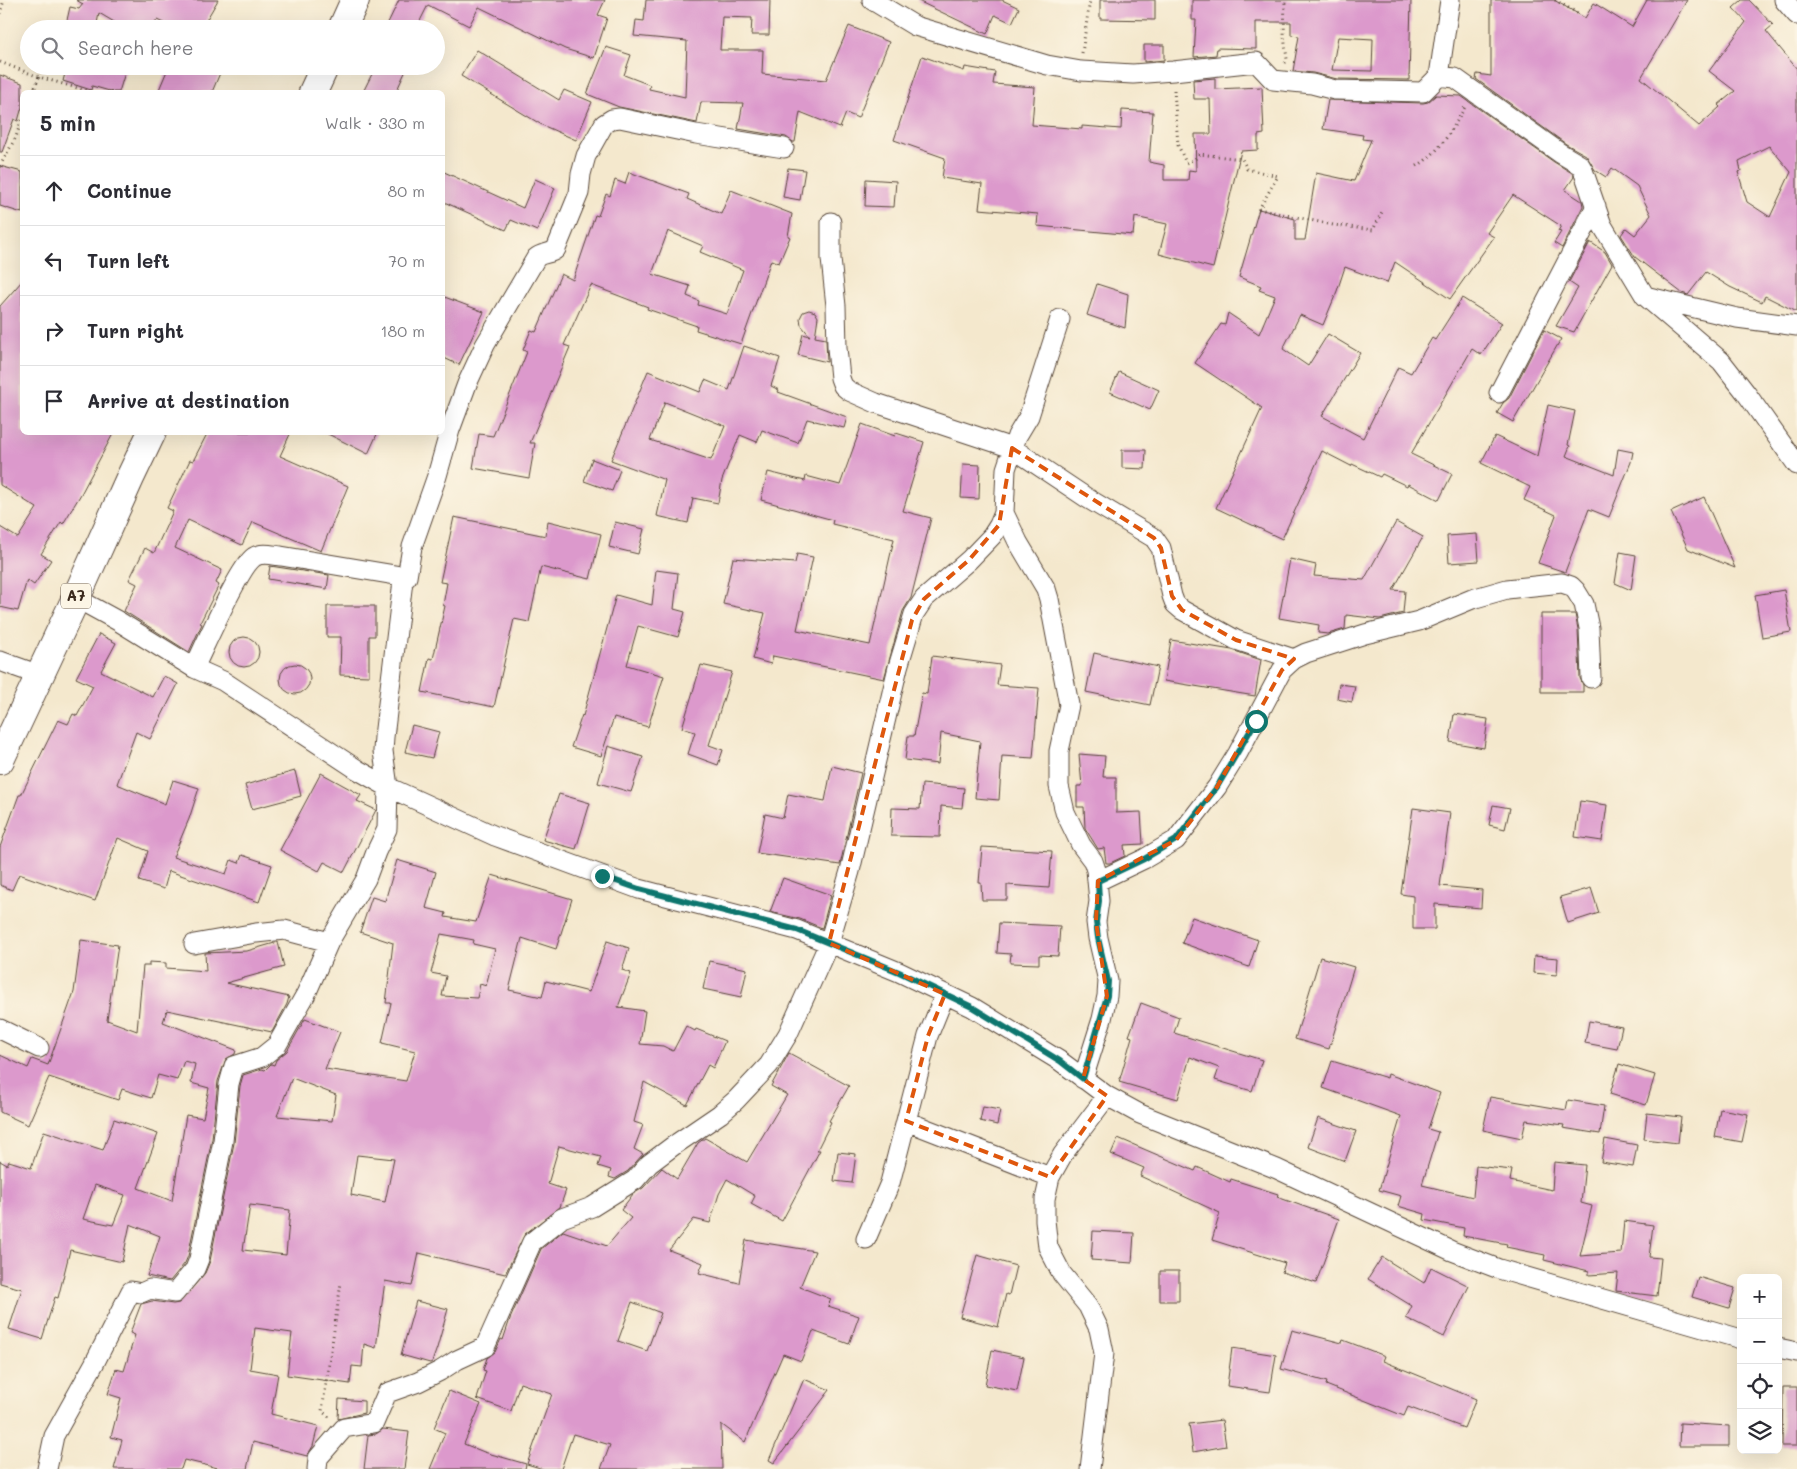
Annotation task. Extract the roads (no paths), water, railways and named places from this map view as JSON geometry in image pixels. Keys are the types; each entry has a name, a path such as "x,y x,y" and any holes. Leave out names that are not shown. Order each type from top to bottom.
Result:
{"highway":[{"path":"346,20 355,0"},
{"path":"314,90 321,75"},
{"name":"A7","path":"0,760 151,435"}],"street":[{"path":"872,0 915,26 1047,65 1081,71 1133,74 1256,62 1273,80 1312,84 1335,90 1423,92 1439,76 1450,0"},
{"path":"1784,0 1797,15"},
{"path":"1439,76 1452,77 1462,82 1476,94 1560,153 1580,164 1602,225 1645,296 1720,361 1746,393 1797,465"},
{"path":"47,1469 54,1436 94,1364 131,1291 141,1293 150,1289 174,1293 196,1269 204,1242 222,1150 229,1084 234,1066 262,1057 277,1045 306,994 329,942 366,879 387,829 388,787 382,750 404,581 407,578 412,547 467,384 485,345 536,258 541,254 556,249 578,193 586,156 604,124 612,119 625,119 655,127 784,148"},
{"path":"1499,393 1596,206"},
{"path":"831,222 831,259 836,306 837,348 840,378 843,386 849,391 876,403 1012,448 1087,498 1154,538 1161,548 1175,604 1182,610 1236,640 1294,659"},
{"path":"1645,296 1737,318 1797,326"},
{"path":"317,1469 318,1458 344,1428 374,1423 387,1393 418,1382 484,1347 532,1242 562,1218 592,1207 635,1180 656,1158 720,1114 769,1065 788,1034 829,943 850,871 898,666 914,614 924,599 969,560 992,536 999,524 1004,513 1006,469 1012,448 1029,416 1060,319"},
{"path":"1004,513 1018,542 1035,568 1049,599 1069,705 1059,750 1059,786 1065,812 1081,845 1093,861 1098,881 1099,901 1096,922 1108,981 1107,996 1083,1079"},
{"path":"194,668 241,574 253,558 261,554 407,578"},
{"path":"1098,881 1144,859 1176,840 1217,787 1238,753 1282,670 1294,659 1306,653 1365,634 1419,621 1472,599 1507,589 1562,584 1571,586 1584,604 1589,628 1591,678"},
{"path":"76,598 118,621 194,668 223,681 358,770 388,787 495,836 639,889 797,930 899,972 972,1007 1060,1061 1107,1096 1140,1114 1330,1193 1452,1251 1499,1269 1737,1338"},
{"path":"0,661 39,676"},
{"path":"194,944 284,930 329,942"},
{"path":"866,1239 890,1183 928,1036 945,994"},
{"path":"0,1029 39,1048"},
{"path":"1090,1469 1104,1354 1099,1329 1088,1306 1062,1274 1048,1247 1045,1199 1050,1177 1063,1154 1107,1096"},
{"path":"906,1121 1050,1177"},
{"path":"1782,1349 1797,1352"}]}
